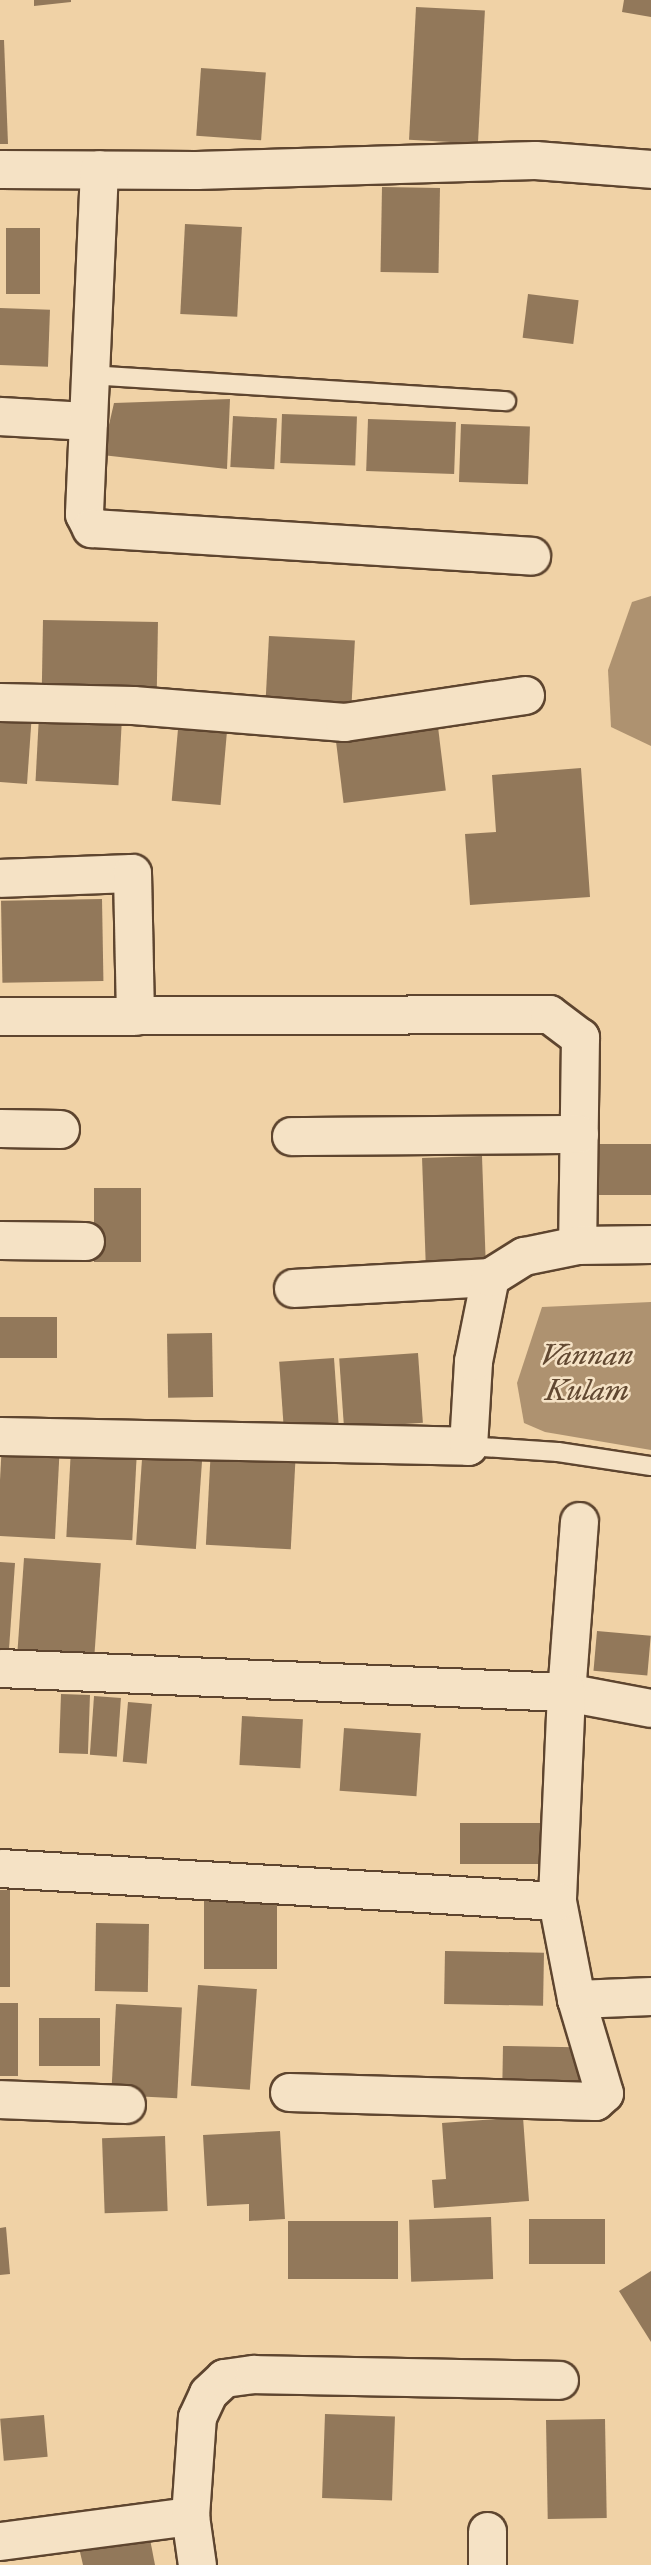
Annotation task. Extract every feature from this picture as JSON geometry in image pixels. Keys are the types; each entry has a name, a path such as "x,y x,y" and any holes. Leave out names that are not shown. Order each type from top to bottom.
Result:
{"street":[{"path":"0,169 535,160 651,169"},
{"path":"99,169 83,513 91,528 531,556"},
{"path":"0,416 88,421"},
{"path":"0,702 133,705 344,722 525,695"},
{"path":"0,878 132,873 135,1016"},
{"path":"0,1016 549,1014 580,1037 577,1244"},
{"path":"0,1128 60,1129"},
{"path":"291,1136 579,1134"},
{"path":"0,1240 85,1241"},
{"path":"292,1288 490,1278 524,1255 577,1244 651,1244"},
{"path":"0,1436 468,1446 473,1361 490,1278"},
{"path":"289,2092 595,2101 604,2093 576,1999 557,1901 566,1692 579,1521"},
{"path":"0,1668 566,1692 651,1708"},
{"path":"0,1868 557,1901"},
{"path":"576,1999 651,1996"},
{"path":"0,2099 126,2104"},
{"path":"197,2565 190,2516 197,2417 208,2393 223,2378 280,2374 559,2380"},
{"path":"0,2541 190,2516"}],"lane":[{"path":"90,375 506,401"},
{"path":"468,1446 558,1452 651,1466"}],"water":[{"path":"651,596 651,746 611,727 608,670 632,602"},
{"name":"Vannan Kulam","path":"651,1302 651,1450 545,1432 524,1423 517,1383 542,1307"}],"building":[{"path":"34,0 71,0 71,2 34,6"},
{"path":"624,0 651,0 651,17 622,12"},
{"path":"416,7 485,11 478,143 409,140"},
{"path":"0,40 4,40 8,144 0,144"},
{"path":"201,68 266,73 261,140 196,136"},
{"path":"382,187 440,188 439,273 381,272"},
{"path":"185,224 242,227 237,317 180,314"},
{"path":"6,228 40,228 40,294 6,294"},
{"path":"528,294 579,300 573,344 523,338"},
{"path":"0,308 50,310 48,367 0,365"},
{"path":"230,399 227,469 102,455 114,403"},
{"path":"282,414 357,417 355,466 280,463"},
{"path":"233,416 277,418 274,469 230,467"},
{"path":"368,419 456,422 454,474 366,471"},
{"path":"461,424 530,426 528,484 459,482"},
{"path":"43,620 158,622 157,695 42,693"},
{"path":"269,636 355,641 352,704 266,700"},
{"path":"0,711 32,713 27,784 0,782"},
{"path":"39,715 122,719 118,785 36,781"},
{"path":"438,727 446,791 344,803 336,740"},
{"path":"178,729 227,733 221,805 172,801"},
{"path":"581,768 590,897 470,905 465,834 496,832 492,775"},
{"path":"102,899 103,981 2,983 1,901"},
{"path":"586,1144 651,1144 651,1195 586,1195"},
{"path":"482,1156 486,1260 426,1262 422,1158"},
{"path":"94,1188 141,1188 141,1262 94,1262"},
{"path":"0,1317 57,1317 57,1358 0,1358"},
{"path":"212,1333 213,1397 168,1398 167,1334"},
{"path":"418,1353 423,1423 344,1428 339,1359"},
{"path":"334,1358 340,1437 285,1441 279,1362"},
{"path":"2,1442 60,1445 55,1539 0,1536"},
{"path":"143,1445 203,1449 196,1549 136,1545"},
{"path":"211,1447 296,1451 291,1549 206,1545"},
{"path":"71,1448 137,1451 132,1540 66,1537"},
{"path":"24,1558 101,1563 94,1660 17,1655"},
{"path":"0,1562 15,1563 9,1649 0,1649"},
{"path":"597,1631 651,1636 647,1676 594,1671"},
{"path":"61,1694 90,1695 88,1754 59,1753"},
{"path":"94,1696 121,1698 117,1757 90,1755"},
{"path":"128,1702 152,1704 147,1764 123,1762"},
{"path":"242,1716 303,1719 300,1768 239,1765"},
{"path":"344,1728 421,1733 416,1796 340,1791"},
{"path":"460,1823 540,1823 540,1864 460,1864"},
{"path":"0,1890 10,1890 10,1987 0,1987"},
{"path":"204,1900 277,1900 277,1969 204,1969"},
{"path":"96,1923 149,1924 148,1992 95,1991"},
{"path":"445,1951 544,1953 543,2006 444,2004"},
{"path":"198,1985 257,1989 250,2090 191,2086"},
{"path":"0,2003 18,2003 18,2076 0,2076"},
{"path":"116,2004 182,2007 177,2098 111,2095"},
{"path":"39,2018 100,2018 100,2066 39,2066"},
{"path":"503,2046 588,2047 587,2083 502,2082"},
{"path":"523,2117 529,2201 434,2208 432,2180 446,2179 442,2123"},
{"path":"280,2131 285,2219 249,2221 249,2204 207,2206 203,2135"},
{"path":"165,2136 168,2211 105,2213 102,2138"},
{"path":"491,2217 493,2279 411,2282 409,2220"},
{"path":"529,2219 605,2219 605,2264 529,2264"},
{"path":"288,2221 398,2221 398,2279 288,2279"},
{"path":"6,2227 10,2274 0,2275 0,2228"},
{"path":"651,2271 651,2342 619,2291"},
{"path":"325,2414 395,2416 392,2500 322,2498"},
{"path":"44,2415 48,2457 4,2461 0,2419"},
{"path":"605,2419 607,2518 548,2519 546,2420"},
{"path":"150,2539 155,2565 83,2565 80,2552"}]}
